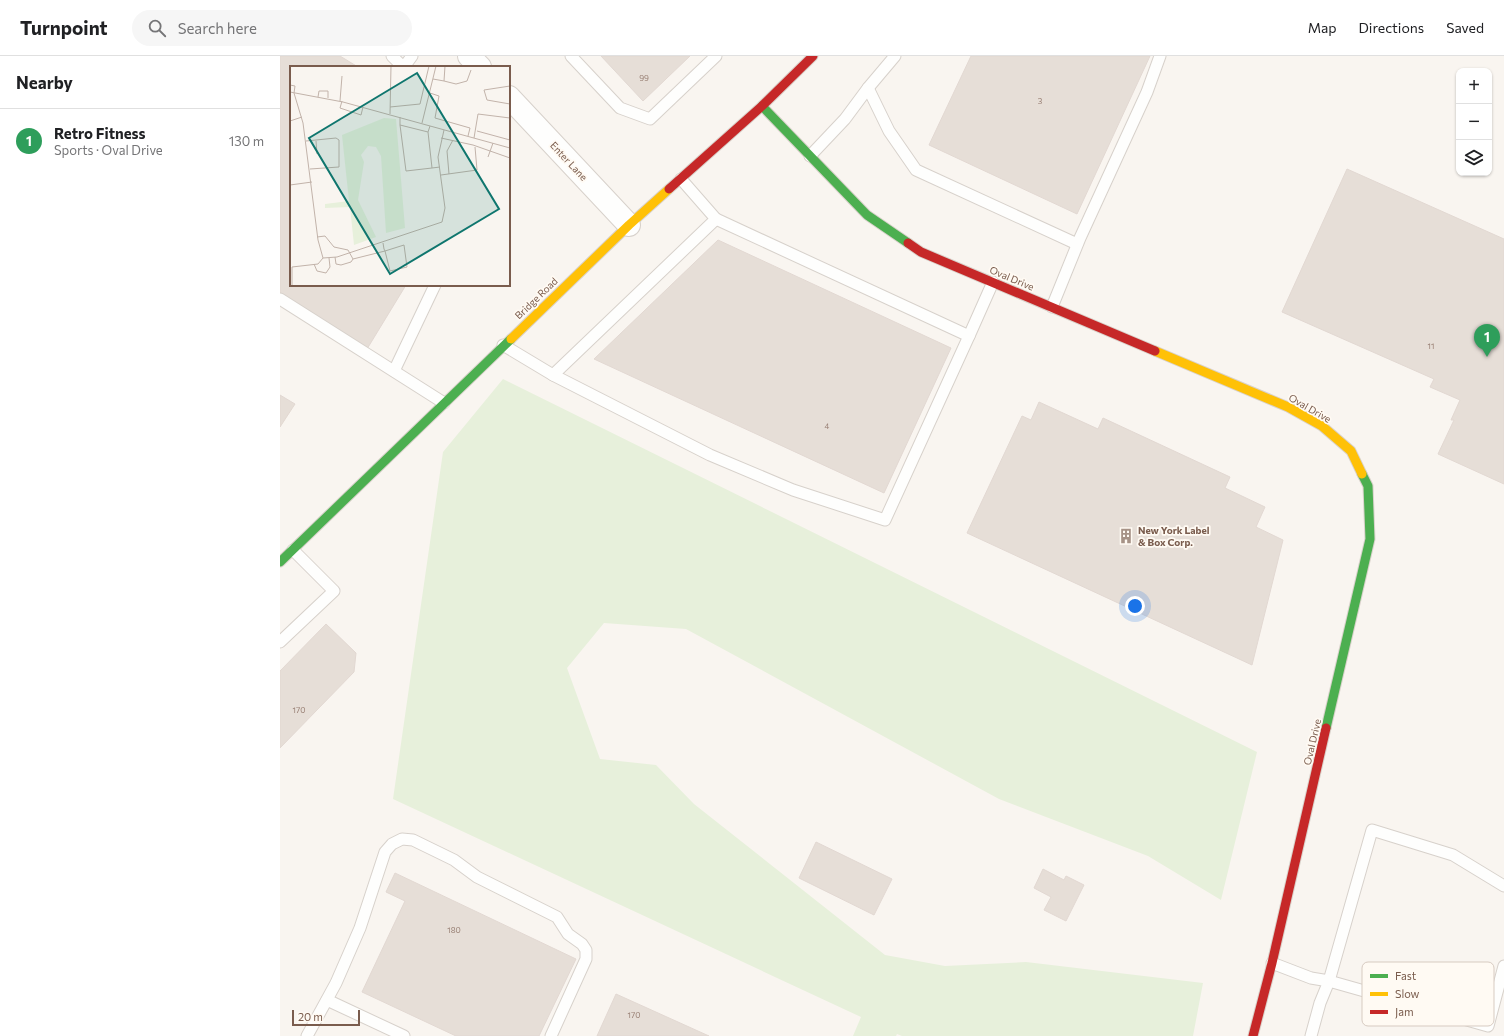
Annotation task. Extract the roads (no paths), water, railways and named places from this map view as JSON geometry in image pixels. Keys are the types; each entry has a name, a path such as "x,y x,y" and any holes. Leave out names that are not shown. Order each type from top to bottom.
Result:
{"street":[{"path":"469,56 479,66"},
{"name":"Bridge Road","path":"280,562 629,225 762,106 813,56"},
{"name":"Enter Lane","path":"510,98 629,225"},
{"name":"Oval Drive","path":"762,106 866,216 921,252 1288,407 1322,426 1351,451 1368,486 1370,539 1272,963 1253,1036"}],"lane":[{"path":"392,56 402,66"},
{"path":"404,66 412,56"},
{"path":"571,56 620,108 650,119 716,56"},
{"path":"810,156 845,119 868,88 895,56"},
{"path":"1052,307 1077,244 1147,92 1160,56"},
{"path":"868,88 889,131 916,170 1077,244"},
{"path":"681,179 716,218 969,336"},
{"path":"553,375 716,218"},
{"path":"503,346 553,375 710,455 793,490 885,520 993,282"},
{"path":"394,371 435,286"},
{"path":"280,299 444,403"},
{"path":"280,642 334,591 293,550"},
{"path":"1311,1036 1320,1003 1329,981 1372,830 1453,855 1504,886"},
{"path":"306,1036 327,1000 360,928 385,852 392,844 402,839 412,840 454,860 478,877 557,917 568,934 582,944 586,950 586,959 551,1036"},
{"path":"1272,963 1311,978 1329,981 1362,990"},
{"path":"1494,1004 1504,966"},
{"path":"327,1000 404,1036"}],"place":[{"name":"Retro Fitness","path":"1487,357"},
{"name":"New York Label & Box Corp.","path":"1126,536"}]}
